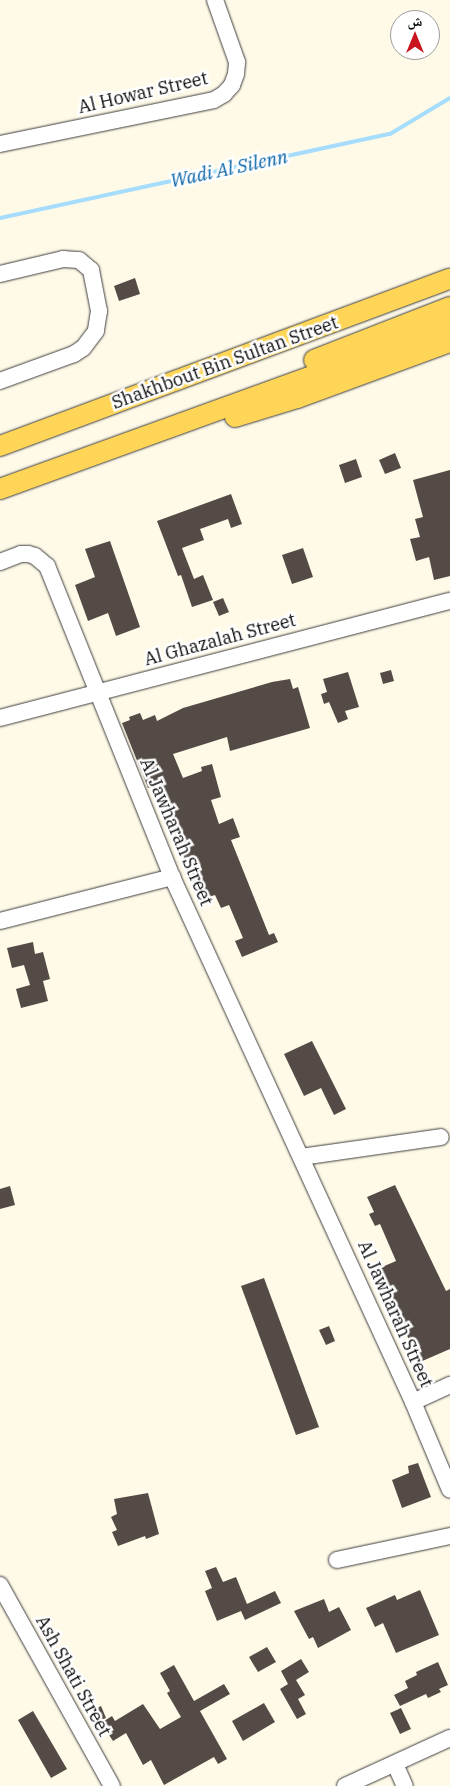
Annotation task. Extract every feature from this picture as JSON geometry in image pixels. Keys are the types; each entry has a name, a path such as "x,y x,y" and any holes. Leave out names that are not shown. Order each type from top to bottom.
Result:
{"main road":[{"name":"Shakhbout Bin Sultan Street","path":"0,446 450,279"},
{"path":"231,406 263,385 313,361 450,306"},
{"path":"0,489 450,326"},
{"path":"201,416 220,419 240,416 450,342"}],"street":[{"name":"Al Howar Street","path":"0,144 214,100 224,94 234,80 237,62 216,0"},
{"path":"0,274 63,259 79,260 91,270 99,311 96,331 83,348 74,354 0,381"},
{"name":"Al Jawharah Street","path":"0,562 21,554 28,554 36,556 47,566 172,878 413,1402 450,1490"},
{"name":"Al Ghazalah Street","path":"0,718 450,601"},
{"path":"0,921 172,878"},
{"path":"301,1157 441,1137"},
{"path":"413,1402 450,1385"},
{"path":"337,1560 450,1536"},
{"name":"Ash Shati Street","path":"0,1585 112,1786"},
{"path":"345,1786 450,1738"},
{"path":"395,1764 405,1786"}],"building":[{"path":"135,278 140,294 119,301 114,286"},
{"path":"395,453 401,468 385,474 379,460"},
{"path":"356,459 362,477 345,483 339,465"},
{"path":"450,470 450,576 434,580 429,557 416,561 410,539 420,537 415,519 423,517 413,480"},
{"path":"231,494 242,524 231,528 228,519 200,529 204,540 182,548 194,579 203,575 213,600 192,607 181,575 178,576 157,521"},
{"path":"110,541 140,627 116,636 108,613 88,621 75,585 95,577 85,549"},
{"path":"303,548 313,577 292,584 282,555"},
{"path":"223,598 229,612 219,616 213,602"},
{"path":"391,670 394,681 383,684 380,673"},
{"path":"348,672 359,707 345,711 348,719 338,723 329,702 324,704 321,694 327,692 323,679"},
{"path":"290,679 293,689 298,687 310,728 230,751 227,737 173,754 183,778 202,771 201,767 212,764 221,797 211,800 219,824 233,818 240,837 231,840 269,935 274,933 278,942 242,957 235,941 243,938 229,905 221,908 215,895 202,900 193,882 157,785 148,788 122,723 130,720 129,717 140,713 143,720 155,715 157,721 183,708 272,682"},
{"path":"33,942 35,954 43,952 50,979 43,981 48,1001 21,1008 16,989 30,985 24,965 12,968 7,948"},
{"path":"312,1041 346,1109 334,1115 321,1088 304,1096 284,1054"},
{"path":"395,1185 446,1291 450,1289 450,1349 420,1362 375,1270 396,1261 380,1224 375,1226 369,1214 374,1212 367,1197"},
{"path":"10,1186 15,1205 0,1209 0,1189"},
{"path":"264,1278 319,1427 296,1435 241,1286"},
{"path":"329,1326 335,1341 326,1345 319,1330"},
{"path":"418,1463 431,1497 402,1508 392,1480 409,1473 408,1466"},
{"path":"148,1493 159,1534 146,1539 145,1536 118,1546 112,1532 117,1530 111,1517 117,1514 114,1499"},
{"path":"216,1567 223,1582 236,1577 247,1604 275,1591 281,1603 245,1620 241,1611 217,1621 205,1591 212,1588 205,1571"},
{"path":"420,1590 439,1635 396,1653 383,1623 375,1627 366,1608 395,1595 397,1600"},
{"path":"324,1599 329,1612 339,1607 351,1630 318,1648 313,1637 309,1639 294,1611"},
{"path":"267,1647 276,1662 258,1672 249,1657"},
{"path":"301,1659 309,1672 296,1680 305,1695 298,1699 306,1714 297,1719 280,1689 288,1684 281,1671"},
{"path":"438,1662 448,1685 439,1689 441,1692 428,1698 426,1694 400,1706 394,1695 408,1688 405,1681 417,1675 416,1672"},
{"path":"174,1665 194,1701 224,1684 230,1694 200,1711 227,1759 218,1764 214,1757 164,1785 151,1760 143,1765 126,1733 113,1741 101,1723 112,1716 115,1721 143,1704 160,1729 181,1717 167,1693 170,1691 160,1673"},
{"path":"264,1703 275,1722 243,1741 232,1721"},
{"path":"101,1706 106,1718 96,1722 91,1711"},
{"path":"401,1708 411,1729 400,1734 390,1713"},
{"path":"33,1711 67,1769 51,1778 18,1720"}],"waterway":[{"name":"Wadi Al Silenn","path":"0,218 390,134 450,98"}]}
